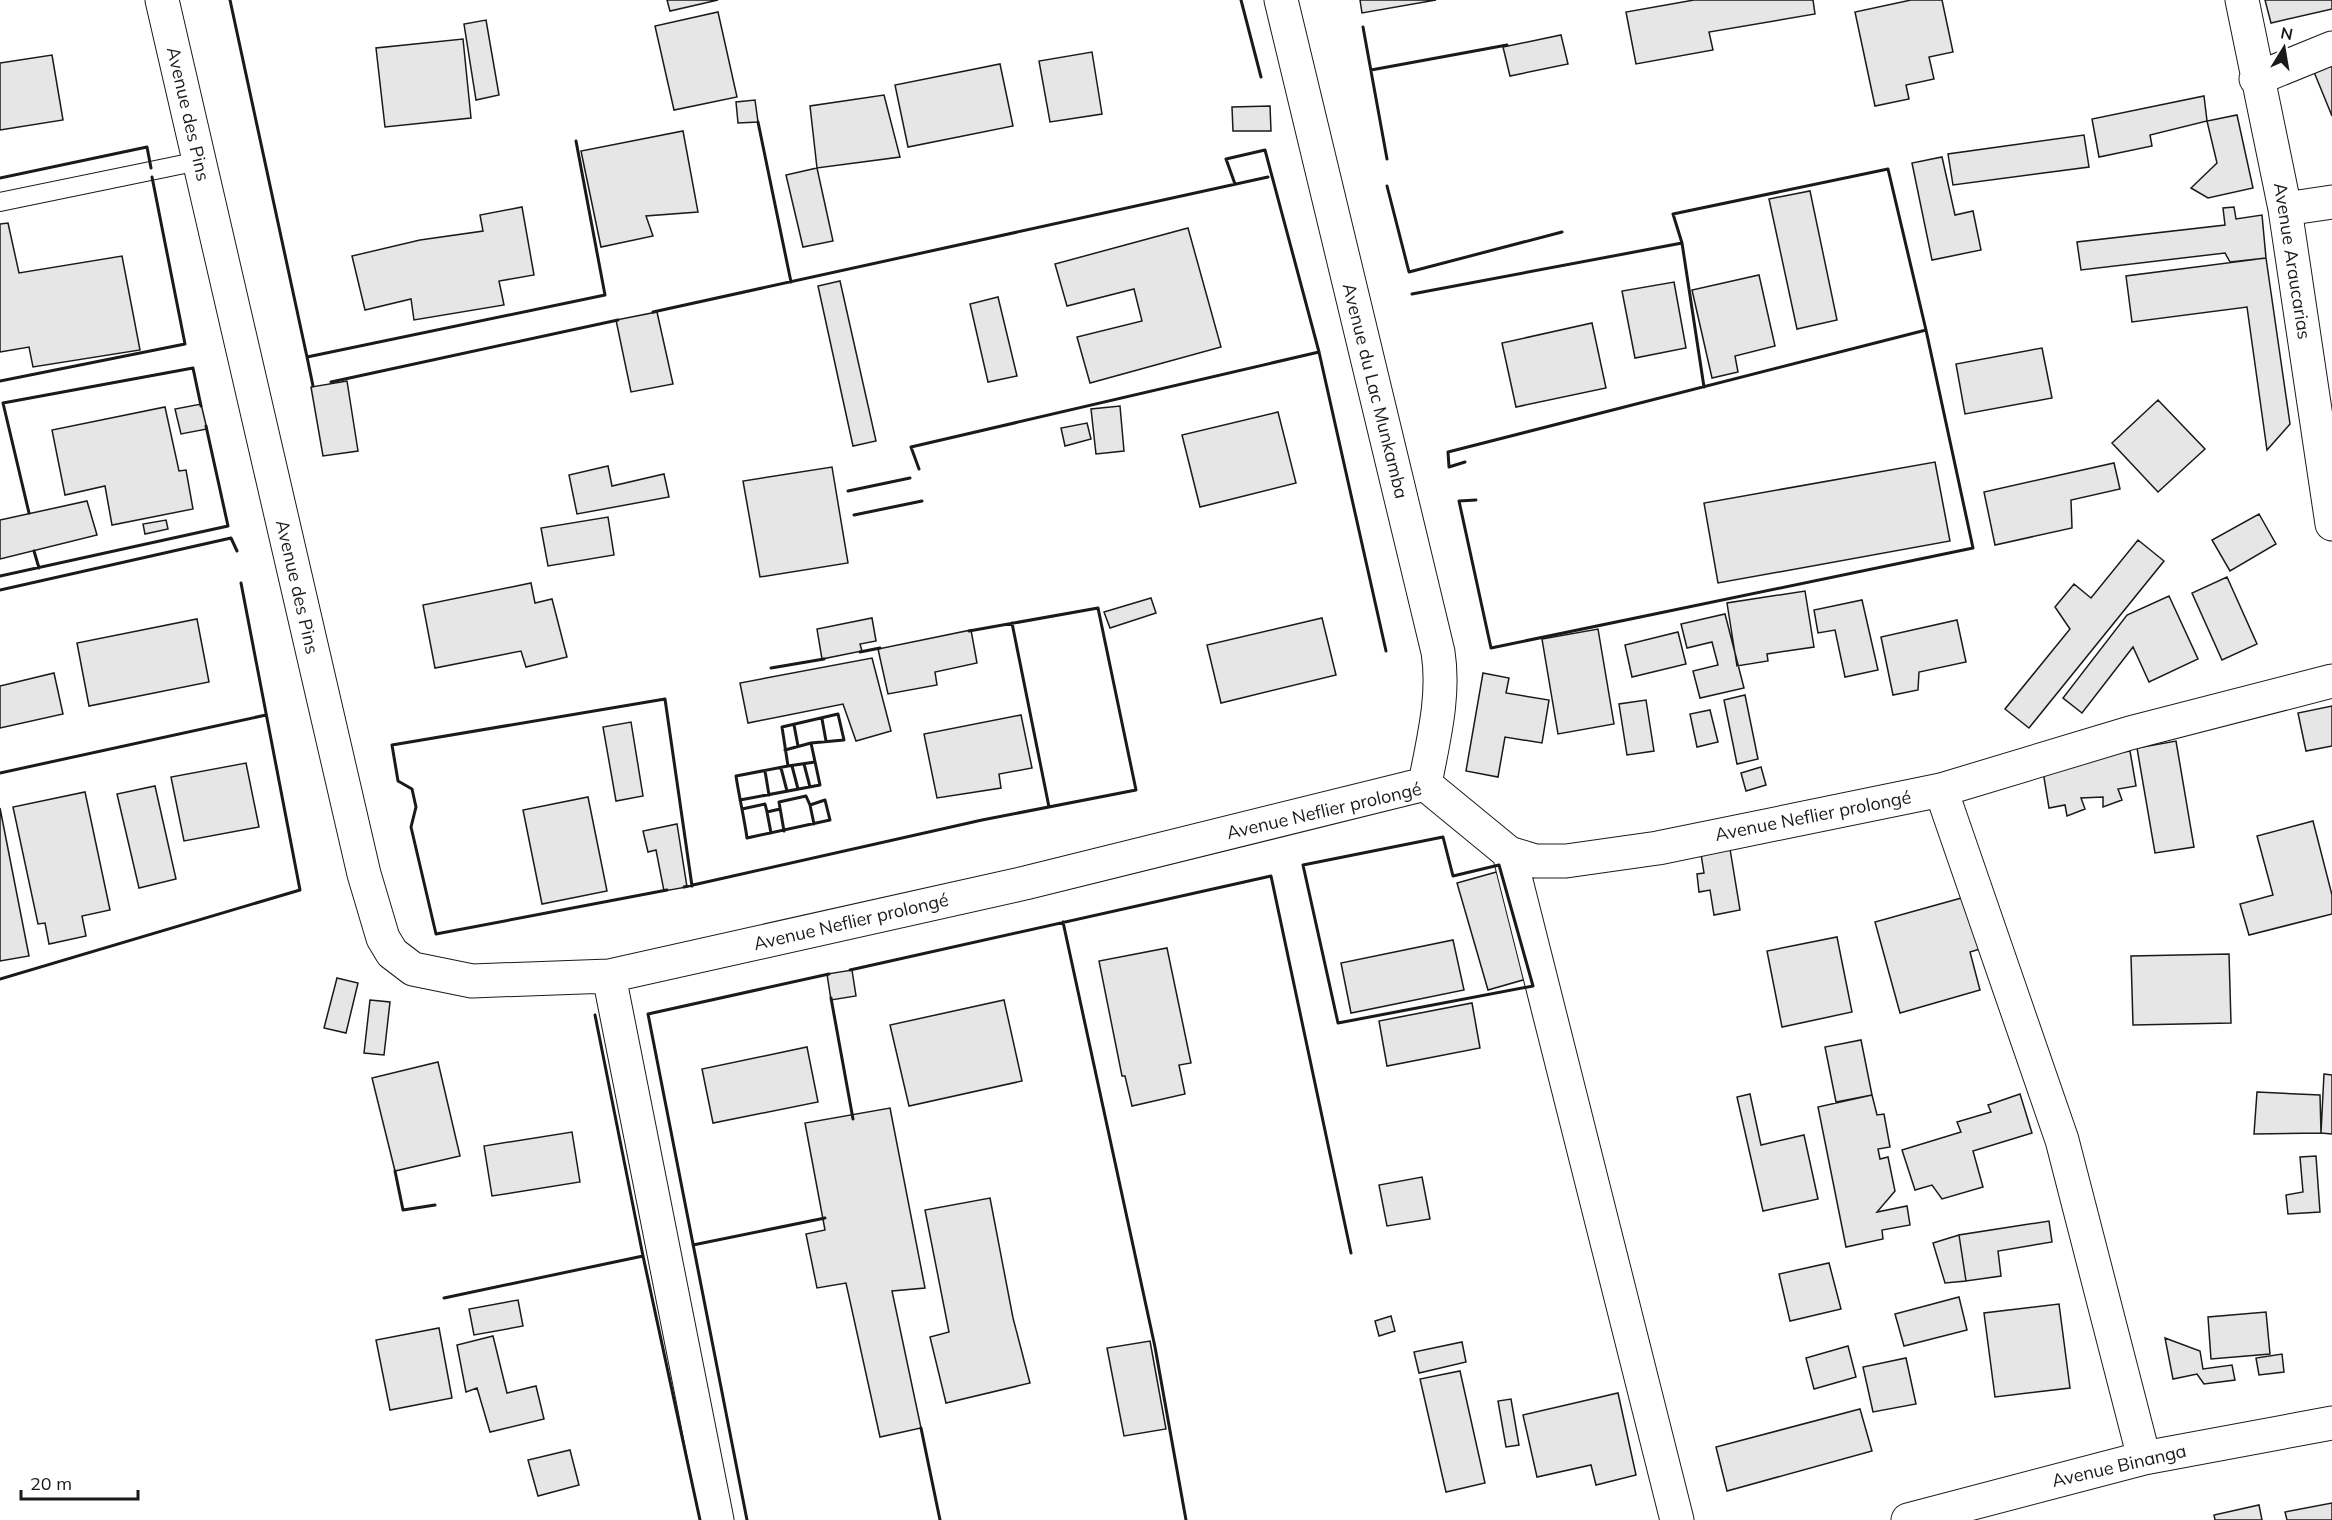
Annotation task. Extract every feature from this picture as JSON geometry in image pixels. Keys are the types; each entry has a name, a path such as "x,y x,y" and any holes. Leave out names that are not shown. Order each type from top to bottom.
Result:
{"street":[{"name":"Avenue des Pins","path":"162,0 364,874 383,938 392,953 413,969 450,978 472,981 609,976"},
{"name":"Avenue du Lac Munkamba","path":"1281,0 1438,652 1442,674 1441,694 1425,784"},
{"name":"Avenue Araucarias","path":"2242,0 2256,79 2285,209 2332,524"},
{"path":"2256,79 2332,48"},
{"path":"2285,209 2332,202"},
{"name":"Avenue Neflier prolongé","path":"609,976 1025,883 1425,784 1509,853 1535,861 1566,861 1658,848 1941,790 2130,733 2332,681"},
{"path":"1941,790 2062,1140 2144,1458"},
{"path":"1509,853 1677,1520"},
{"path":"609,976 717,1520"},
{"name":"Avenue Binanga","path":"1908,1520 2144,1458 2332,1423"}],"lane":[{"path":"0,202 199,161"}],"building":[{"path":"667,0 718,0 670,11"},
{"path":"1360,0 1436,0 1362,13"},
{"path":"1694,0 1813,0 1815,14 1709,32 1713,50 1636,64 1626,12"},
{"path":"1911,0 1942,0 1953,52 1929,57 1934,79 1906,85 1909,99 1875,106 1855,12"},
{"path":"2265,0 2332,0 2332,9 2271,23"},
{"path":"718,12 737,97 674,110 655,26"},
{"path":"486,20 499,95 476,100 464,24"},
{"path":"1561,35 1568,64 1510,76 1503,47"},
{"path":"463,39 471,118 385,127 376,48"},
{"path":"1092,52 1102,114 1050,122 1039,61"},
{"path":"52,55 63,120 0,130 0,63"},
{"path":"1000,64 1013,126 908,147 895,85"},
{"path":"2332,65 2332,116 2314,72"},
{"path":"884,95 900,157 817,168 810,106"},
{"path":"2204,96 2207,121 2150,135 2152,146 2099,157 2092,119"},
{"path":"755,100 758,122 738,123 736,102"},
{"path":"1270,106 1271,131 1233,131 1232,107"},
{"path":"2237,115 2253,188 2208,198 2191,188 2217,163 2207,121"},
{"path":"683,131 698,212 646,216 653,236 601,247 581,151"},
{"path":"2084,135 2089,167 1953,185 1948,154"},
{"path":"1942,157 1955,215 1973,211 1981,250 1932,260 1912,163"},
{"path":"817,168 833,241 803,247 786,175"},
{"path":"1810,191 1837,320 1797,329 1769,199"},
{"path":"522,207 534,275 499,281 504,305 414,320 411,299 365,310 352,256 420,240 483,231 480,215"},
{"path":"2234,207 2236,219 2262,215 2266,258 2230,262 2225,253 2081,270 2077,242 2225,225 2223,208"},
{"path":"8,223 19,273 122,256 140,350 33,367 29,347 0,352 0,224"},
{"path":"1188,228 1221,347 1090,383 1077,337 1142,321 1134,289 1067,306 1055,264"},
{"path":"2266,258 2290,424 2267,450 2247,307 2132,322 2126,276"},
{"path":"1759,275 1775,346 1735,356 1738,372 1712,378 1692,290"},
{"path":"840,281 876,441 853,446 818,286"},
{"path":"1674,282 1686,348 1635,358 1622,291"},
{"path":"998,297 1017,376 988,382 970,304"},
{"path":"657,312 673,384 631,392 616,320"},
{"path":"1592,323 1606,388 1516,407 1502,343"},
{"path":"2042,348 2052,398 1965,414 1956,364"},
{"path":"347,381 358,451 323,456 311,387"},
{"path":"2158,400 2205,449 2158,492 2112,443"},
{"path":"201,404 207,429 181,434 175,409"},
{"path":"1120,406 1124,451 1096,454 1091,409"},
{"path":"165,407 179,471 186,470 193,509 112,525 105,486 65,495 52,430"},
{"path":"1278,412 1296,483 1200,507 1182,435"},
{"path":"1087,423 1091,439 1065,446 1061,428"},
{"path":"1935,462 1950,541 1718,583 1704,503"},
{"path":"2114,463 2120,489 2071,500 2072,528 1995,545 1984,492"},
{"path":"608,466 612,486 664,474 669,497 577,514 569,475"},
{"path":"832,467 848,563 760,577 743,481"},
{"path":"87,501 97,535 0,559 0,520"},
{"path":"2259,514 2276,544 2230,571 2212,540"},
{"path":"608,517 614,555 548,566 541,528"},
{"path":"166,520 168,529 145,534 143,524"},
{"path":"2138,540 2164,561 2029,728 2005,709 2070,629 2055,607 2074,584 2091,598"},
{"path":"2227,577 2257,644 2222,660 2192,593"},
{"path":"531,583 535,603 552,599 567,657 526,667 521,651 435,668 423,605"},
{"path":"1805,591 1814,647 1767,654 1768,661 1737,666 1727,603"},
{"path":"2169,596 2198,659 2149,682 2133,647 2082,713 2063,698 2127,615"},
{"path":"1151,598 1156,613 1110,628 1104,612"},
{"path":"1862,600 1878,670 1845,677 1835,630 1818,633 1814,610"},
{"path":"1725,614 1744,688 1700,698 1693,671 1718,665 1712,642 1687,648 1681,624"},
{"path":"872,618 876,641 860,644 862,651 822,659 817,629"},
{"path":"1322,618 1336,675 1221,703 1207,645"},
{"path":"197,619 209,682 89,706 77,643"},
{"path":"1957,620 1966,662 1919,672 1918,690 1893,695 1881,637"},
{"path":"1598,629 1614,724 1558,734 1542,639"},
{"path":"971,630 977,663 935,672 937,685 888,694 878,649"},
{"path":"1678,632 1686,664 1632,677 1625,645"},
{"path":"872,658 891,731 856,741 843,704 748,723 740,683"},
{"path":"54,673 63,714 0,728 0,686"},
{"path":"1483,673 1509,678 1506,693 1549,700 1542,743 1505,737 1498,777 1466,771"},
{"path":"1745,695 1758,759 1737,764 1724,700"},
{"path":"1646,700 1654,751 1627,755 1619,704"},
{"path":"2332,706 2332,746 2306,751 2298,713"},
{"path":"1710,710 1718,742 1697,747 1690,714"},
{"path":"1021,715 1032,768 999,774 1001,788 937,798 924,734"},
{"path":"631,722 643,796 616,801 603,727"},
{"path":"2176,741 2194,847 2155,853 2137,748"},
{"path":"2130,751 2136,786 2118,789 2122,800 2103,807 2103,797 2081,798 2085,809 2067,816 2065,805 2049,808 2042,765"},
{"path":"246,763 259,827 184,841 171,777"},
{"path":"1761,767 1766,785 1746,791 1741,773"},
{"path":"155,786 176,879 139,888 117,794"},
{"path":"85,792 110,910 82,916 86,936 49,944 45,923 38,924 13,807"},
{"path":"588,797 607,891 542,904 523,810"},
{"path":"0,808 29,956 0,961"},
{"path":"2313,821 2332,895 2332,914 2249,935 2240,904 2273,895 2257,836"},
{"path":"677,824 687,887 664,891 656,850 648,852 643,831"},
{"path":"1730,849 1740,910 1714,915 1710,890 1699,892 1697,874 1704,873 1701,854"},
{"path":"1500,871 1530,978 1488,990 1457,883"},
{"path":"1965,897 1980,949 1970,952 1980,990 1900,1013 1875,922"},
{"path":"1837,937 1852,1012 1782,1027 1767,951"},
{"path":"1453,940 1464,990 1351,1013 1341,963"},
{"path":"1167,948 1191,1063 1179,1065 1185,1094 1132,1106 1125,1076 1122,1076 1099,961"},
{"path":"2229,954 2231,1023 2133,1025 2131,956"},
{"path":"852,970 856,996 831,1000 827,974"},
{"path":"337,978 358,983 346,1033 324,1028"},
{"path":"370,1000 390,1002 384,1055 364,1053"},
{"path":"1004,1000 1022,1081 909,1106 890,1025"},
{"path":"1472,1003 1480,1048 1387,1066 1379,1021"},
{"path":"1861,1040 1872,1095 1836,1102 1825,1047"},
{"path":"807,1047 818,1102 713,1123 702,1069"},
{"path":"438,1062 460,1156 395,1171 372,1078"},
{"path":"2324,1074 2332,1075 2332,1134 2321,1133"},
{"path":"2257,1092 2320,1095 2321,1133 2254,1134"},
{"path":"1750,1094 1761,1145 1804,1135 1818,1199 1763,1211 1737,1097"},
{"path":"2020,1094 2032,1133 1973,1151 1983,1187 1942,1199 1932,1185 1915,1190 1902,1150 1961,1132 1957,1122 1991,1112 1988,1105"},
{"path":"1872,1095 1877,1115 1884,1114 1890,1147 1878,1149 1880,1159 1888,1157 1895,1191 1877,1212 1907,1206 1910,1225 1882,1230 1883,1239 1846,1247 1818,1107"},
{"path":"890,1108 925,1288 892,1291 921,1428 880,1437 846,1283 817,1288 806,1234 825,1230 805,1123"},
{"path":"572,1132 580,1182 492,1196 484,1146"},
{"path":"2316,1156 2320,1212 2288,1214 2286,1195 2303,1192 2300,1157"},
{"path":"1422,1177 1430,1219 1387,1226 1379,1185"},
{"path":"990,1198 1013,1318 1030,1383 946,1403 930,1337 949,1332 925,1210"},
{"path":"2049,1221 2052,1242 1998,1251 2001,1276 1966,1281 1959,1235"},
{"path":"1959,1235 1966,1281 1945,1283 1933,1243"},
{"path":"1829,1263 1841,1309 1790,1321 1779,1274"},
{"path":"1959,1297 1967,1330 1904,1346 1895,1314"},
{"path":"518,1300 523,1326 474,1335 469,1309"},
{"path":"2059,1304 2070,1388 1995,1397 1984,1313"},
{"path":"2266,1312 2270,1354 2211,1359 2208,1317"},
{"path":"1391,1316 1395,1331 1379,1336 1375,1321"},
{"path":"439,1328 452,1398 390,1410 376,1340"},
{"path":"493,1336 507,1393 536,1386 544,1419 490,1432 477,1388 466,1392 457,1345"},
{"path":"2165,1338 2200,1351 2203,1369 2232,1365 2235,1380 2204,1384 2197,1374 2173,1379"},
{"path":"1150,1341 1166,1429 1124,1436 1107,1348"},
{"path":"1462,1342 1466,1362 1419,1373 1414,1352"},
{"path":"1848,1346 1856,1377 1814,1389 1806,1358"},
{"path":"2282,1354 2284,1372 2259,1375 2256,1358"},
{"path":"1906,1358 1916,1404 1873,1412 1863,1367"},
{"path":"1460,1371 1485,1483 1446,1492 1420,1379"},
{"path":"1618,1393 1636,1475 1596,1485 1591,1465 1537,1477 1523,1415"},
{"path":"1511,1399 1519,1445 1506,1447 1498,1401"},
{"path":"1860,1409 1872,1451 1727,1491 1716,1447"},
{"path":"570,1450 579,1485 538,1496 528,1460"},
{"path":"2332,1503 2332,1520 2287,1520 2285,1512"},
{"path":"2259,1505 2262,1520 2215,1520 2214,1515"}],"wall":[{"path":"230,0 307,357"},
{"path":"1241,0 1261,77"},
{"path":"1363,27 1387,159"},
{"path":"1371,70 1507,45"},
{"path":"758,122 791,282"},
{"path":"313,386 307,357 605,295 576,141"},
{"path":"0,178 147,147 151,168"},
{"path":"1235,184 1226,159 1265,150 1319,352"},
{"path":"1704,387 1682,243 1673,214 1888,169 1926,330"},
{"path":"0,381 185,344 152,177"},
{"path":"653,312 1268,177"},
{"path":"1387,186 1409,272 1562,232"},
{"path":"1412,294 1682,243"},
{"path":"331,382 618,320"},
{"path":"1465,462 1449,467 1448,452 1926,330 1973,548 1491,648 1459,501 1476,500"},
{"path":"919,469 911,447 1319,352 1386,651"},
{"path":"29,513 3,403 193,368 201,406"},
{"path":"0,576 228,526 206,426"},
{"path":"848,491 910,478"},
{"path":"854,515 922,501"},
{"path":"0,590 231,538 237,551"},
{"path":"34,551 39,568"},
{"path":"0,979 300,890 241,583"},
{"path":"684,887 982,820 1136,790 1098,608 969,631"},
{"path":"1012,623 1049,807"},
{"path":"860,652 880,648"},
{"path":"771,668 824,659"},
{"path":"667,890 436,934 411,827 416,807 412,789 398,781 392,745 665,699 692,886"},
{"path":"740,800 820,785 811,743 844,740 838,714 782,727 788,766 736,776 740,799 742,807 747,838 830,820 825,800 810,805 814,824"},
{"path":"0,773 266,715"},
{"path":"822,719 826,741"},
{"path":"794,725 798,746"},
{"path":"785,750 811,743"},
{"path":"788,766 815,762"},
{"path":"804,764 810,787"},
{"path":"792,766 798,789"},
{"path":"781,768 787,791"},
{"path":"765,771 769,795"},
{"path":"784,831 779,802 806,796 810,805"},
{"path":"742,809 765,804 767,812"},
{"path":"771,833 767,812 780,809"},
{"path":"1443,837 1453,876 1499,865 1533,986 1338,1023 1303,865 1443,837"},
{"path":"850,970 1271,876 1351,1253"},
{"path":"1063,922 1155,1347 1186,1520"},
{"path":"747,1520 648,1014 829,974"},
{"path":"831,998 853,1119"},
{"path":"595,1015 643,1256"},
{"path":"395,1171 403,1210 435,1205"},
{"path":"693,1245 825,1218"},
{"path":"444,1298 643,1256 700,1520"},
{"path":"921,1428 940,1520"}]}
